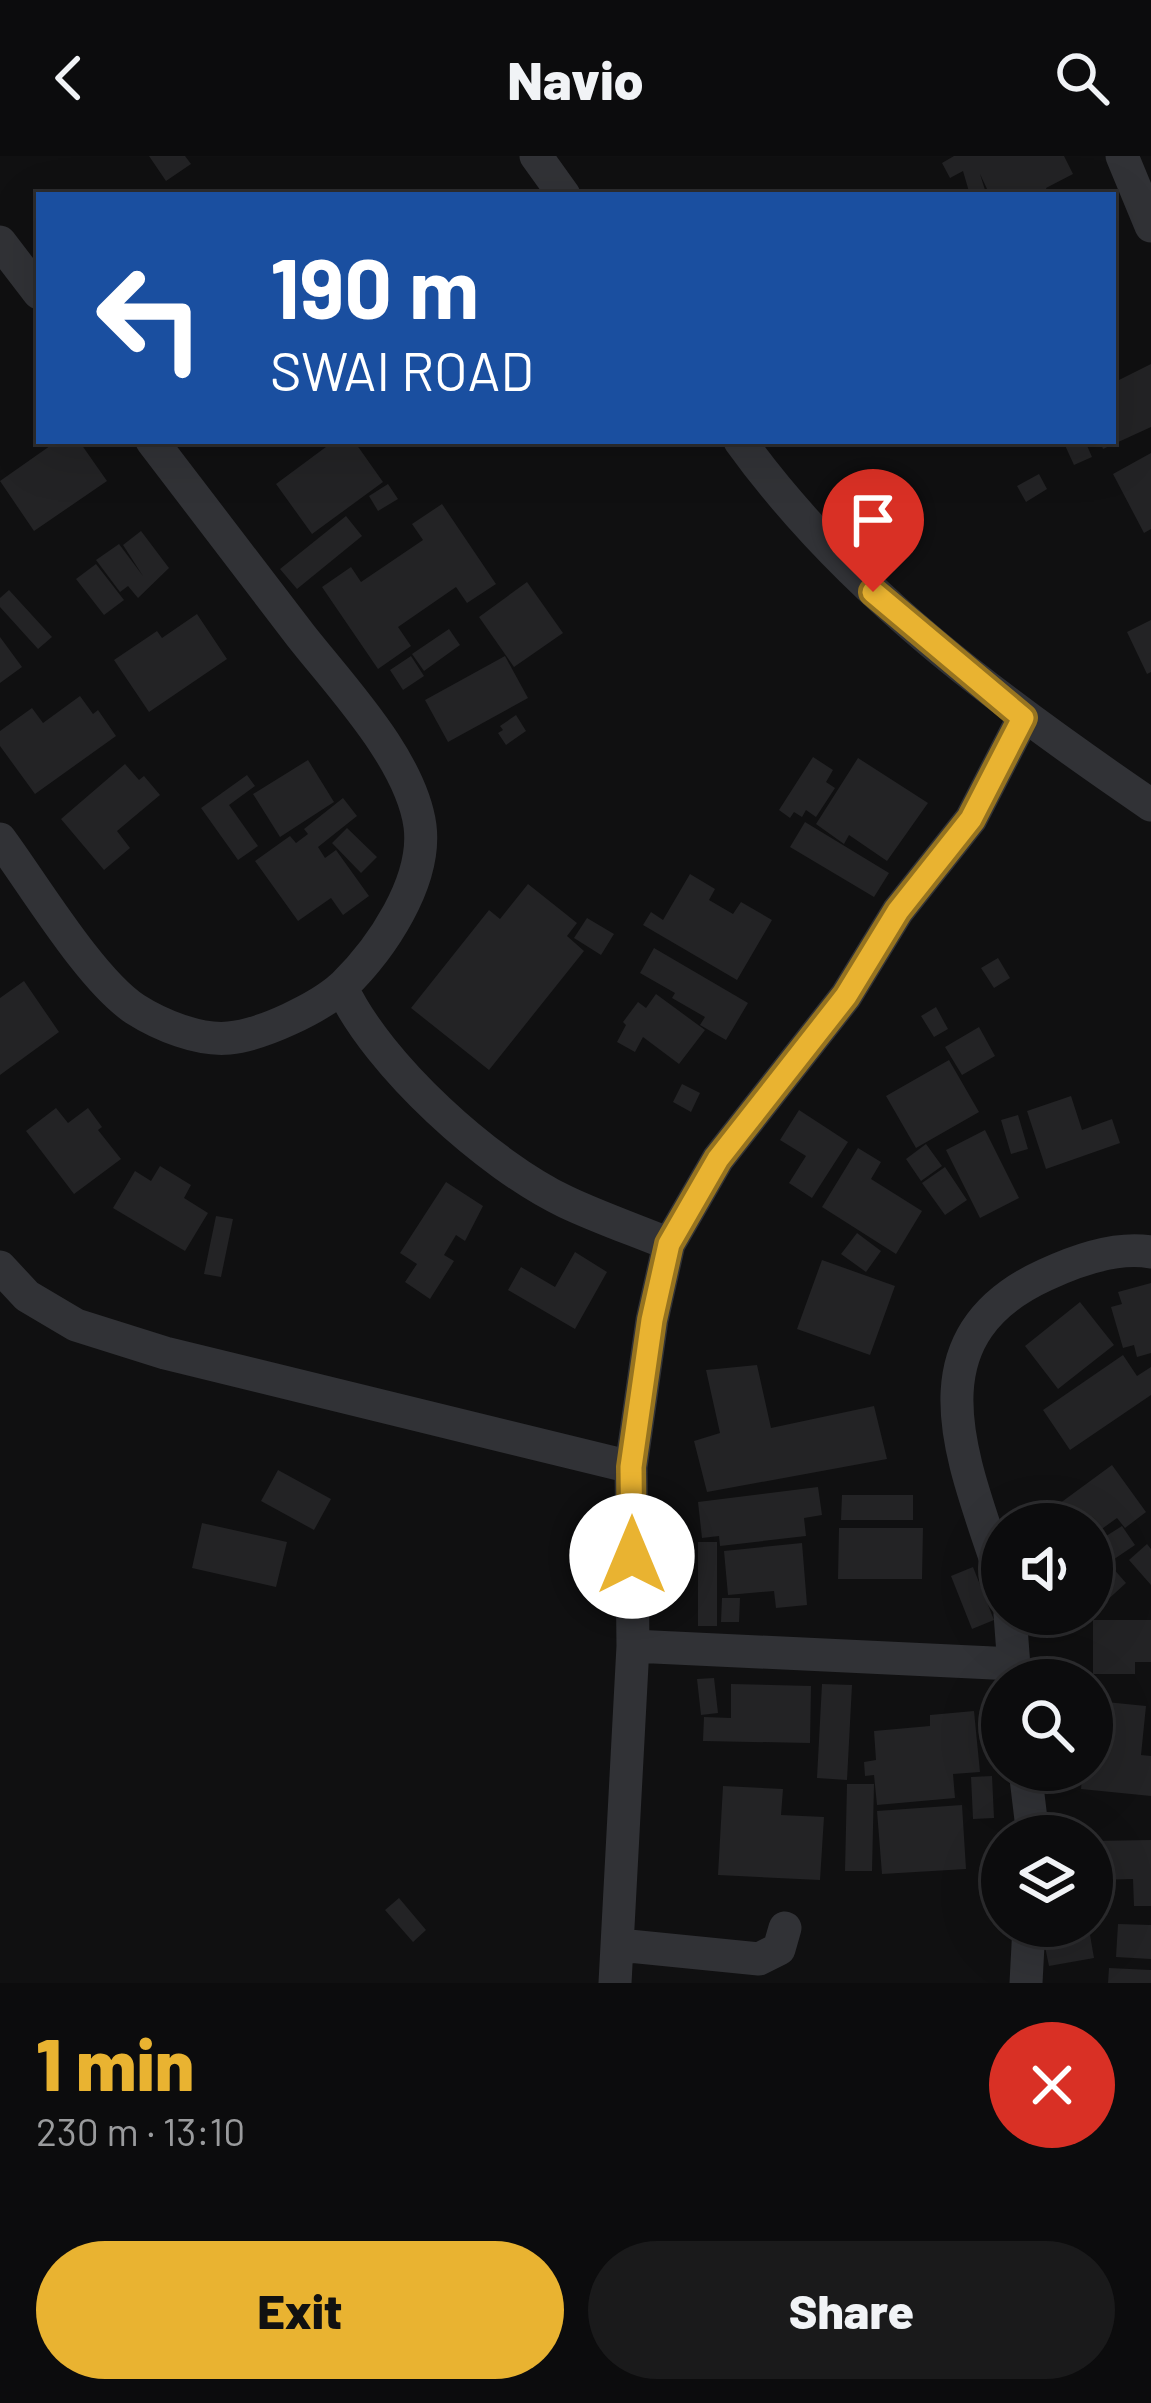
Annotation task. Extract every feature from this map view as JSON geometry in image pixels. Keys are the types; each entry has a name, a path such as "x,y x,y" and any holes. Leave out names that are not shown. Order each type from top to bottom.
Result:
{"street":[{"path":"536,156 562,192"},
{"path":"1122,156 1147,208"},
{"path":"0,242 36,289"},
{"path":"0,839 106,985 136,1010 202,1037 231,1038 284,1022 341,988 384,935 413,881 421,830 409,783 154,444"},
{"path":"742,444 761,471 873,592 1023,718 1151,805"},
{"path":"615,1983 633,1646 631,1467 652,1320 669,1244 718,1159 846,996 898,911 971,819 1023,718"},
{"path":"341,988 356,1018 420,1094 489,1151 562,1200 669,1244"},
{"path":"981,1512 960,1444 956,1395 964,1348 990,1312 1029,1282 1072,1262 1132,1249 1151,1252"},
{"path":"0,1267 27,1296 76,1325 165,1353 631,1467"},
{"path":"633,1646 981,1670"},
{"path":"619,1945 759,1959 779,1949 785,1928"},
{"path":"1026,1983 1028,1947"}],"building":[{"path":"149,156 185,156 191,164 166,181"},
{"path":"954,156 1064,156 1073,174 1046,188 1048,192 986,192 980,174 985,190 969,192 963,171 950,178 942,163"},
{"path":"1151,364 1151,427 1116,443 1119,391 1116,382"},
{"path":"53,444 81,444 107,481 34,531 0,481"},
{"path":"330,444 356,444 383,482 312,534 276,484"},
{"path":"1064,444 1086,444 1092,457 1074,465"},
{"path":"1151,453 1151,529 1144,533 1113,474"},
{"path":"1039,474 1047,489 1026,502 1017,486"},
{"path":"388,484 398,499 378,511 369,496"},
{"path":"442,504 496,584 467,603 456,587 398,627 411,646 378,669 322,587 351,567 361,582 423,540 412,524"},
{"path":"346,516 362,536 297,589 280,569"},
{"path":"141,531 169,568 138,598 128,586 120,592 96,560 119,544 143,576 123,545"},
{"path":"96,564 124,600 104,615 76,579"},
{"path":"527,582 563,633 514,667 479,617"},
{"path":"9,590 52,637 38,649 0,607 0,598"},
{"path":"197,614 227,659 149,712 114,660 157,631 162,638"},
{"path":"1151,620 1151,672 1147,674 1127,632"},
{"path":"449,629 460,645 424,671 412,654"},
{"path":"0,637 22,667 0,683"},
{"path":"411,656 424,676 403,690 390,670"},
{"path":"505,656 528,698 448,742 425,700"},
{"path":"80,696 93,714 98,710 116,736 35,794 0,746 0,731 32,708 43,723"},
{"path":"516,715 526,731 506,745 498,733 503,730 500,726"},
{"path":"813,757 833,770 826,782 835,788 816,817 806,810 802,817 794,812 790,818 779,810"},
{"path":"858,758 928,803 887,861 849,835 844,844 816,824"},
{"path":"308,760 334,802 280,837 253,794"},
{"path":"125,764 139,780 144,776 160,795 117,831 130,848 104,870 61,819"},
{"path":"247,775 255,786 229,805 258,846 238,860 201,808"},
{"path":"343,798 357,816 318,847 325,858 336,850 369,896 343,915 331,898 298,921 255,861 290,836 296,843 308,834 304,829"},
{"path":"805,822 889,873 874,897 790,847"},
{"path":"347,828 377,857 361,873 332,843"},
{"path":"690,874 715,889 709,900 733,914 741,902 772,920 737,980 643,925 651,912 663,920"},
{"path":"528,884 577,923 567,936 584,951 489,1070 411,1008 489,910 500,919"},
{"path":"587,918 614,934 601,955 574,938"},
{"path":"654,948 748,1003 726,1040 700,1025 705,1017 672,998 675,993 640,973"},
{"path":"998,958 1010,978 994,988 981,968"},
{"path":"24,981 59,1032 0,1075 0,998"},
{"path":"656,994 705,1030 679,1064 643,1037 635,1052 617,1042 626,1025 623,1022 638,1002 646,1008"},
{"path":"936,1007 948,1029 934,1037 921,1016"},
{"path":"979,1027 995,1056 962,1075 945,1047"},
{"path":"949,1060 979,1112 916,1148 886,1096"},
{"path":"682,1084 700,1093 691,1112 673,1102"},
{"path":"1071,1096 1082,1130 1112,1119 1120,1143 1046,1169 1027,1111"},
{"path":"56,1108 68,1123 88,1108 121,1159 74,1194 26,1131"},
{"path":"799,1110 848,1142 812,1198 789,1183 806,1156 780,1140"},
{"path":"1018,1115 1028,1149 1011,1154 1001,1120"},
{"path":"985,1130 1019,1198 980,1218 946,1150"},
{"path":"926,1144 942,1166 921,1181 906,1159"},
{"path":"858,1148 881,1162 871,1179 922,1211 896,1254 822,1207"},
{"path":"160,1166 191,1185 184,1198 208,1213 185,1251 113,1208 135,1171 151,1181"},
{"path":"945,1167 967,1200 945,1215 922,1183"},
{"path":"446,1182 483,1206 465,1241 456,1235 444,1255 454,1261 430,1299 405,1282 417,1264 400,1253"},
{"path":"216,1216 233,1219 221,1277 204,1274"},
{"path":"857,1233 881,1251 866,1272 841,1254"},
{"path":"575,1252 607,1272 575,1329 508,1290 521,1267 555,1287"},
{"path":"822,1260 895,1286 870,1355 797,1329"},
{"path":"1151,1283 1151,1353 1137,1357 1134,1345 1123,1348 1111,1307 1122,1304 1118,1292"},
{"path":"1080,1302 1114,1345 1058,1389 1025,1346"},
{"path":"1123,1355 1137,1376 1151,1367 1151,1395 1070,1450 1043,1410"},
{"path":"757,1365 771,1428 874,1406 887,1459 707,1492 694,1441 720,1433 706,1370"},
{"path":"1112,1465 1146,1512 1125,1528 1117,1518 1113,1521 1113,1503 1060,1503"},
{"path":"278,1470 331,1499 314,1530 261,1501"},
{"path":"818,1487 822,1515 804,1518 806,1536 720,1546 719,1536 702,1538 698,1502"},
{"path":"842,1495 913,1495 913,1520 841,1520"},
{"path":"202,1523 287,1542 276,1587 192,1568"},
{"path":"1122,1526 1135,1545 1113,1560 1113,1532"},
{"path":"839,1528 923,1528 922,1579 838,1579"},
{"path":"698,1542 717,1542 717,1626 698,1626"},
{"path":"802,1543 807,1605 776,1608 774,1591 728,1595 724,1551"},
{"path":"1147,1544 1151,1549 1151,1585 1129,1560"},
{"path":"973,1567 981,1587 981,1625 972,1629 951,1576"},
{"path":"1113,1568 1126,1583 1113,1595"},
{"path":"722,1598 740,1598 739,1622 721,1622"},
{"path":"1113,1620 1151,1620 1151,1662 1135,1662 1135,1674 1113,1674 1113,1659 1093,1659 1093,1635 1113,1635"},
{"path":"714,1678 718,1713 701,1715 697,1679"},
{"path":"731,1684 811,1686 810,1743 703,1741 704,1717 731,1718"},
{"path":"822,1684 852,1685 847,1780 817,1778"},
{"path":"1113,1703 1146,1706 1141,1755 1151,1756 1151,1796 1101,1791 1113,1791"},
{"path":"974,1711 980,1772 953,1774 955,1798 877,1805 874,1775 865,1776 864,1762 876,1760 874,1731 930,1726 930,1715"},
{"path":"971,1777 981,1777 981,1791 993,1791 994,1815 973,1819"},
{"path":"847,1784 874,1784 872,1871 845,1871"},
{"path":"723,1786 783,1789 781,1815 824,1817 820,1880 718,1875"},
{"path":"962,1805 966,1869 882,1874 877,1811"},
{"path":"1151,1840 1151,1906 1134,1906 1133,1879 1113,1879 1113,1841"},
{"path":"399,1898 426,1930 413,1942 385,1910"},
{"path":"1118,1924 1151,1925 1151,1959 1116,1957"},
{"path":"1045,1947 1092,1947 1094,1958 1049,1966"},
{"path":"1109,1968 1151,1970 1151,1983 1108,1983"}],"route":[{"path":"632,1556 631,1467 652,1320 669,1244 718,1159 846,996 898,911 971,819 1023,718 873,592"}]}
